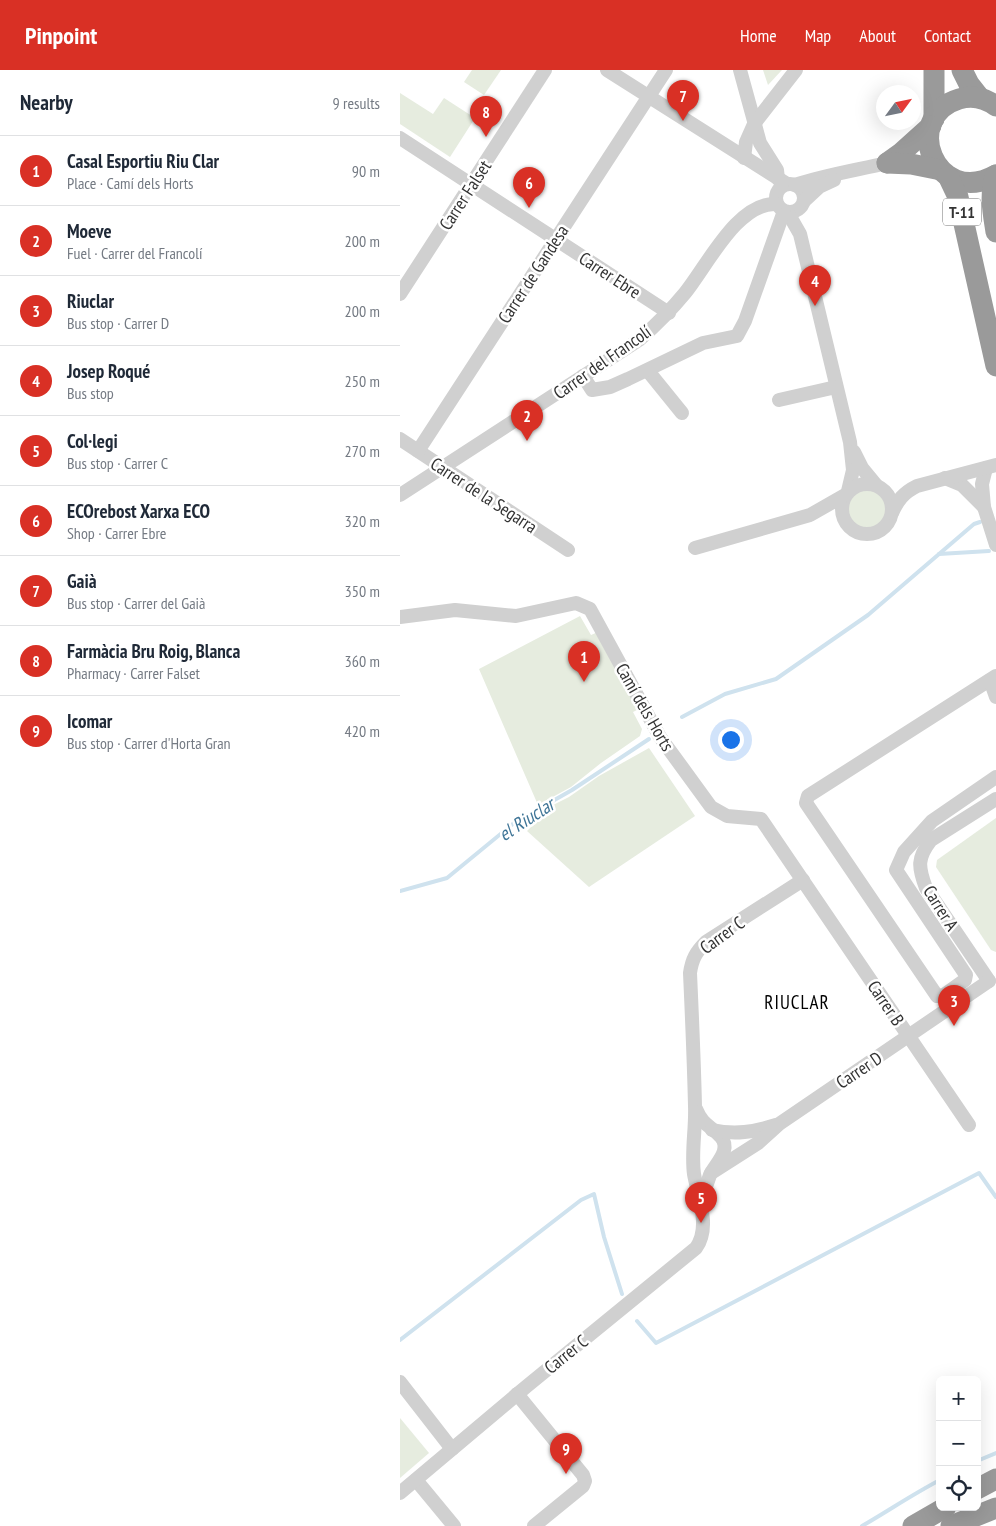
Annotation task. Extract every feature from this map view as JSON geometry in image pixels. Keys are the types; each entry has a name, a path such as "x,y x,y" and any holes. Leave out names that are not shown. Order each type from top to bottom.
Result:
{"highway":[{"name":"T-11","path":"934,70 933,122 929,141 930,149 932,157 944,173 958,198 996,366"},
{"path":"887,162 901,154 933,122 943,108 962,98 975,85"},
{"path":"887,162 911,164 944,173"},
{"name":"T-11","path":"944,173 957,181 977,183 996,175"},
{"name":"T-11","path":"996,175 991,200 996,232"},
{"path":"981,1487 996,1478"},
{"path":"951,1526 996,1508"},
{"path":"913,1526 939,1511"}],"street":[{"name":"Carrer Falset","path":"400,294 545,70"},
{"path":"607,70 759,168 800,188 804,194 803,221 800,234"},
{"name":"Carrer de Gandesa","path":"418,451 666,70"},
{"path":"740,70 760,143 787,182"},
{"path":"744,158 746,142 754,124 796,70"},
{"path":"721,143 736,138 754,124"},
{"name":"Carrer Ebre","path":"400,138 669,313"},
{"path":"583,376 592,390 610,387 703,343 737,336 744,321 781,206 782,186 787,182 848,172 887,162"},
{"path":"759,168 800,234 850,442 853,470 842,502 843,518"},
{"path":"781,206 794,212 799,210 819,187 848,172"},
{"name":"Carrer del Francolí","path":"400,495 639,340 669,313 725,236 750,212 767,204 781,206"},
{"path":"648,370 682,413"},
{"path":"779,400 836,387"},
{"name":"Carrer de la Segarra","path":"400,439 568,550"},
{"path":"850,442 862,468 889,497 892,505 892,514"},
{"path":"695,548 810,515 832,514 843,518 853,530 860,533 876,532 889,521 898,500 906,492 917,486 991,467"},
{"path":"991,467 982,484 984,507 996,545"},
{"path":"945,478 962,485 984,507"},
{"path":"810,515 856,486 866,483 917,486"},
{"name":"Camí dels Horts","path":"400,617 455,610 516,616 576,602 590,609 660,737 710,807 727,816 761,819 803,880"},
{"path":"996,697 993,678 808,796 806,803 937,996 944,995 965,980 966,975 896,870 904,852 932,820 996,777"},
{"name":"Carrer A","path":"992,982 926,888 919,860 931,840 996,799"},
{"name":"Carrer B","path":"803,880 969,1125"},
{"name":"Carrer C","path":"400,1494 516,1394 696,1248 701,1241 703,1233 701,1201 694,1173 695,1108 690,973 692,960 697,951 706,942 803,880"},
{"name":"Carrer D","path":"711,1173 758,1143 779,1124 908,1036 992,982"},
{"name":"Carrer C","path":"695,1108 702,1122 724,1141 722,1156 711,1173 701,1201"},
{"name":"Carrer D","path":"712,1130 734,1134 779,1124"},
{"path":"694,1154 701,1142 712,1130"},
{"path":"400,1382 452,1449"},
{"path":"516,1394 583,1475 585,1481 583,1486 534,1526"},
{"path":"416,1480 454,1526"}],"shaded area":[{"path":"472,70 501,70 484,95 464,82"},
{"path":"763,70 782,70 768,85"},
{"path":"400,93 433,114 444,98 475,118 450,157 400,124"},
{"path":"867,490 881,495 886,509 881,523 867,528 853,523 848,509 853,495"},
{"path":"580,616 591,635 598,632 639,709 633,712 642,729 640,736 571,787 538,805 479,669"},
{"path":"649,748 695,816 589,887 527,831 538,820 545,809 569,797 599,776"},
{"path":"996,818 996,952 991,950 936,867 937,860"},
{"path":"400,1418 429,1453 400,1478"}],"waterway":[{"path":"682,717 725,694 776,679 868,615 974,524 980,522"},
{"path":"939,554 989,551"},
{"name":"el Riuclar","path":"400,891 447,878 514,823 572,790 649,739"},
{"path":"637,1321 656,1343 979,1173 996,1197"},
{"path":"400,1340 581,1200 594,1194 604,1237 622,1294"},
{"path":"981,1459 996,1453"},
{"path":"862,1526 936,1482"}],"place":[{"name":"Gaià","path":"683,121"},
{"name":"Farmàcia Bru Roig, Blanca","path":"486,137"},
{"name":"ECOrebost Xarxa ECO","path":"529,208"},
{"name":"Josep Roqué","path":"815,306"},
{"name":"Moeve","path":"527,441"},
{"name":"Casal Esportiu Riu Clar","path":"584,682"},
{"name":"Riuclar","path":"954,1026"},
{"name":"Col·legi","path":"701,1223"},
{"name":"Icomar","path":"566,1474"}],"district":[{"name":"RIUCLAR","path":"797,1002"}]}
